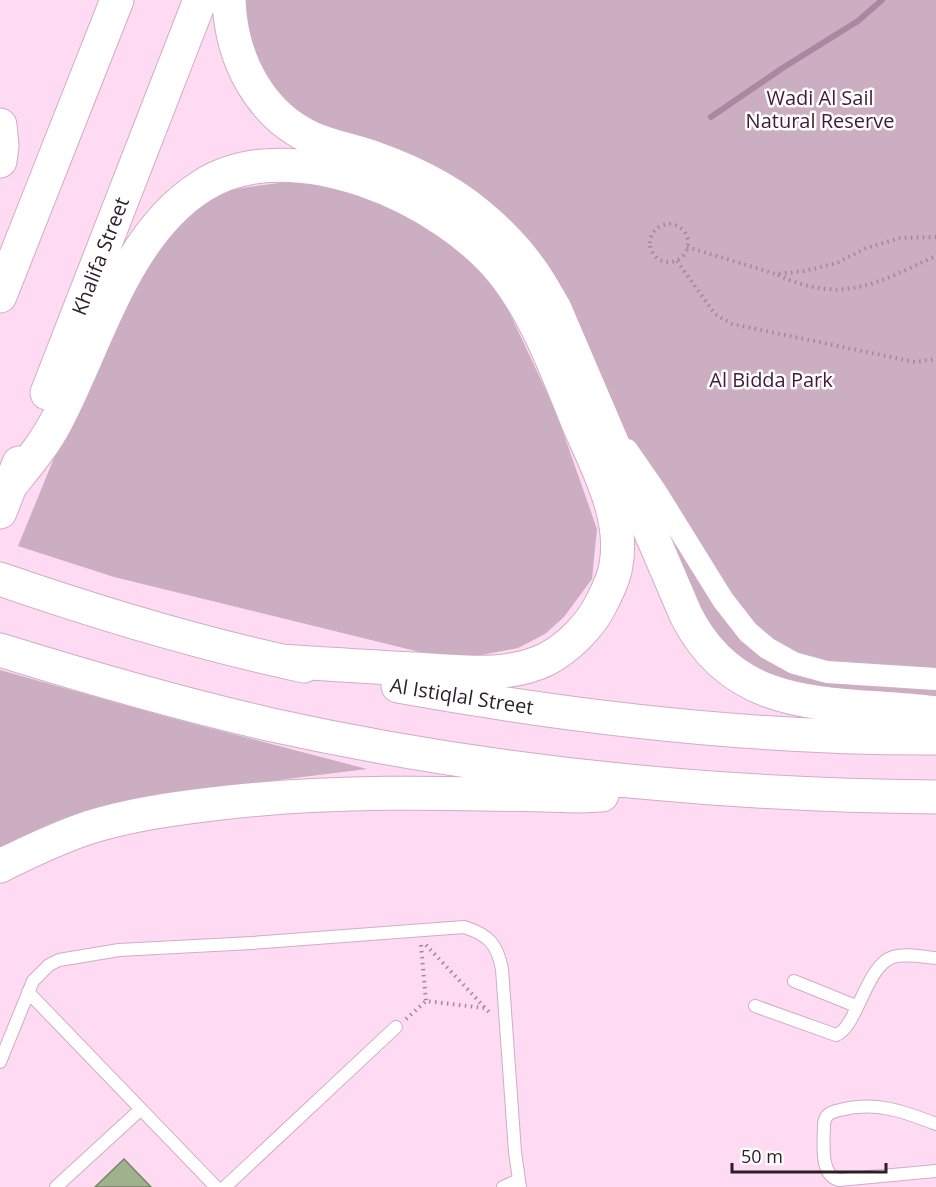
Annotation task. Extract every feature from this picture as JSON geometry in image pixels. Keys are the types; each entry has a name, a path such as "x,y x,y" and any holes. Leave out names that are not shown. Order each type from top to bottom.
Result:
{"main road":[{"path":"0,296 117,0"},
{"name":"Khalifa Street","path":"4,501 200,0"},
{"path":"229,0 235,45 245,70 267,105 282,119 314,139 376,158 410,172 443,190 473,210 502,236 529,267 555,309 686,615 703,643 728,670 770,693 809,701 936,713"},
{"path":"0,126 2,146 0,161"},
{"path":"4,501 56,422 94,337 140,250 170,212 204,184 243,168 272,165 333,171 400,194 431,211 469,238 504,274 544,342 608,493 616,519 618,547 616,569 597,612 578,635 548,658 530,666 494,672 470,672 282,661"},
{"name":"Al Istiqlal Street","path":"0,579 146,625 282,661 421,690 571,714 667,724 831,736 936,738"},
{"path":"0,650 159,697 330,737 433,755 535,770 671,785 780,793 936,797"},
{"path":"0,866 88,828 158,810 308,795 397,793 580,796 624,793 671,785"}],"street":[{"path":"598,409 656,492 723,600 738,621 757,641 794,663 827,672 936,679"}],"lane":[{"path":"0,1062 28,992 40,972 59,960 120,950 252,943 464,927 479,932 491,941 499,954 502,969 519,1183 503,1187"},
{"path":"755,1006 836,1035 847,1028 856,1006 881,963 886,959 900,955 936,958"},
{"path":"794,981 856,1006"},
{"path":"28,992 216,1187"},
{"path":"225,1187 396,1027"},
{"path":"936,1124 902,1110 874,1106 860,1106 831,1112 824,1118 826,1168 829,1175 834,1178 839,1180 936,1171"},
{"path":"56,1187 141,1109"}],"path":[{"path":"664,224 679,227 685,233 687,247 686,253 677,261 663,262 657,258 651,244 654,230 664,224"},
{"path":"776,274 804,271 837,263 866,248 900,238 936,237"},
{"path":"687,247 776,274 813,288 844,289 885,280 936,256"},
{"path":"677,261 715,314 732,324 915,362 936,359"},
{"path":"426,1001 420,939 506,1030"},
{"path":"396,1027 426,1001 485,1008"}],"green space":[{"path":"241,0 936,0 936,705 794,694 713,645 576,334 277,108 235,11"},
{"path":"301,180 339,185 411,214 475,263 504,301 556,412 597,529 592,579 564,617 545,634 518,648 476,656 428,654 114,577 18,546 101,343 155,254 184,214 227,190"},
{"path":"0,670 171,718 367,769 142,797 47,825 0,851"}],"building":[{"path":"124,1159 151,1187 95,1187"}],"waterway":[{"path":"711,117 781,69 858,21 882,0"}],"park label":[{"name":"Wadi Al Sail Natural Reserve","path":"820,108"},
{"name":"Al Bidda Park","path":"771,379"}]}
